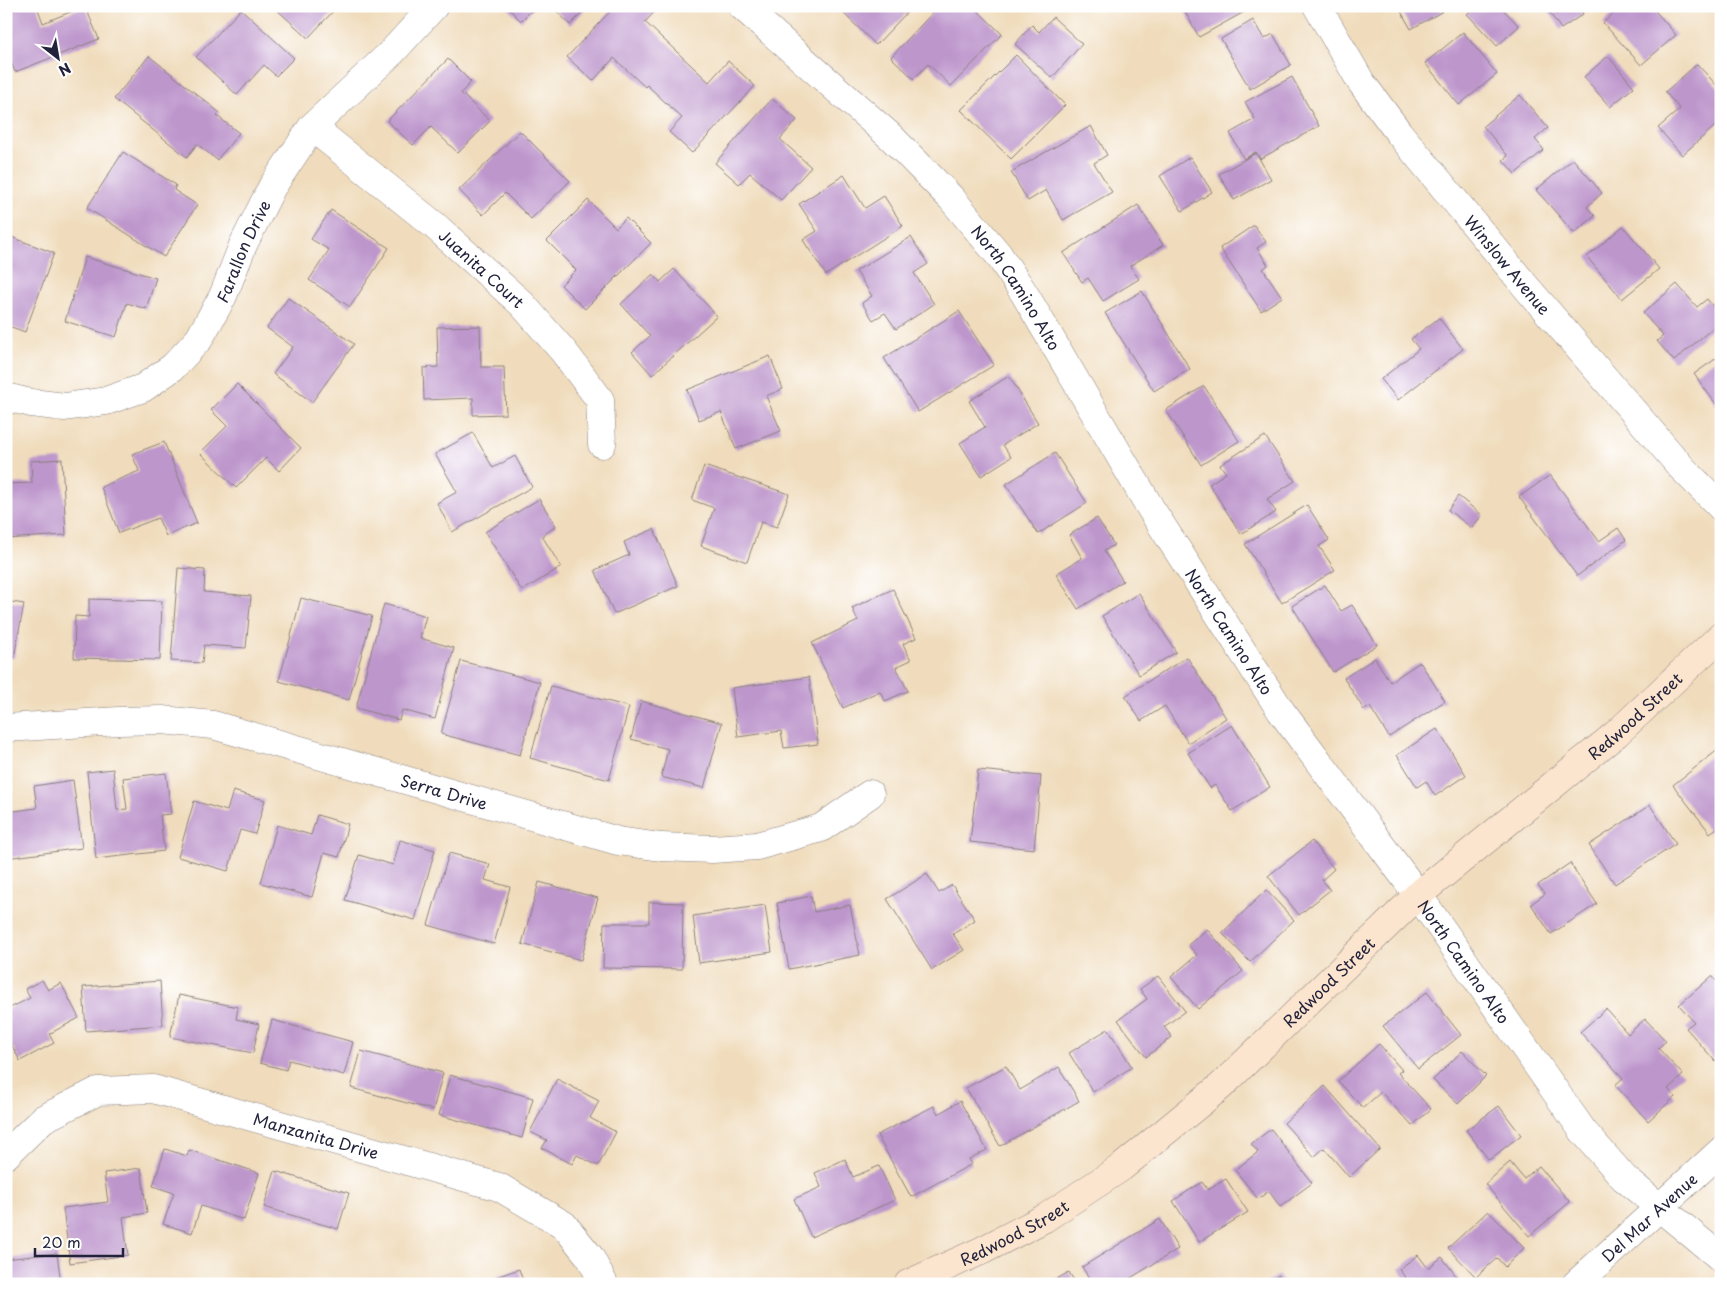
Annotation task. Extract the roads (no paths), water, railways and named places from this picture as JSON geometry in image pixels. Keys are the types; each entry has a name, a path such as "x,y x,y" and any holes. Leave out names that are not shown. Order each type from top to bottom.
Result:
{"main road":[{"name":"Redwood Street","path":"908,1284 984,1250 1045,1218 1122,1167 1221,1086 1418,895 1616,734 1721,636"}],"street":[{"name":"Farallon Drive","path":"6,397 31,403 65,406 106,401 143,388 173,367 199,339 223,296 243,245 272,187 312,127 392,52 434,6"},
{"name":"North Camino Alto","path":"742,6 891,137 951,198 998,254 1024,293 1151,509 1281,711 1418,895 1583,1131 1624,1178 1721,1258"},
{"name":"Winslow Avenue","path":"1317,6 1361,82 1399,133 1527,288 1682,468 1721,507"},
{"name":"Juanita Court","path":"312,127 434,225 522,304 564,352 600,400 602,444"},
{"name":"Serra Drive","path":"6,728 162,720 213,725 618,841 661,847 712,849 757,846 822,828 870,794"},
{"name":"Manzanita Drive","path":"6,1156 43,1119 98,1091 153,1089 499,1187 564,1225 590,1257 604,1284"},
{"name":"Del Mar Avenue","path":"1576,1284 1721,1151"}]}
